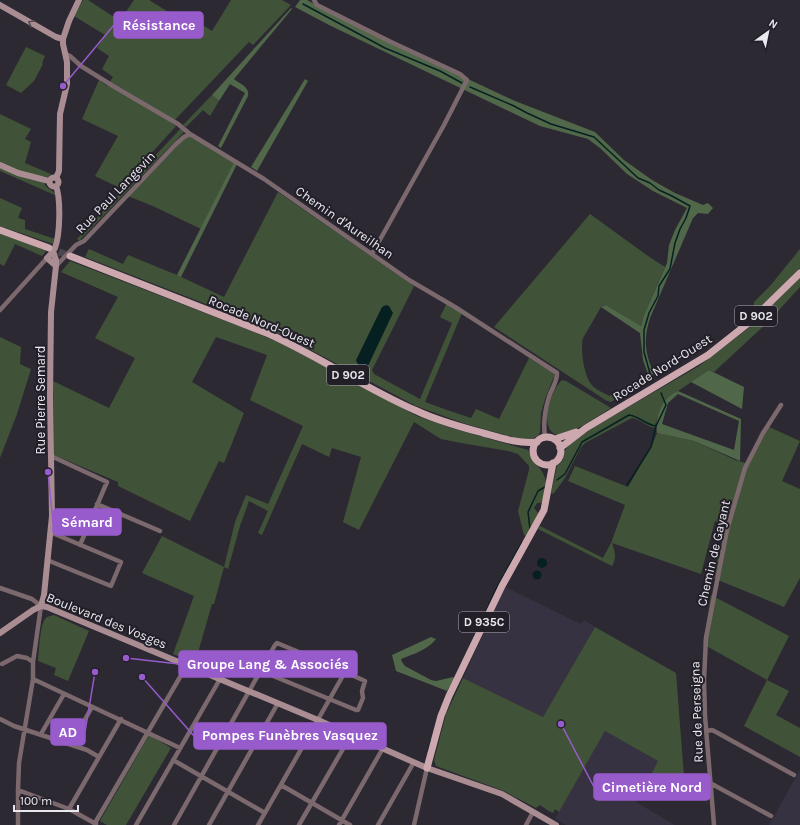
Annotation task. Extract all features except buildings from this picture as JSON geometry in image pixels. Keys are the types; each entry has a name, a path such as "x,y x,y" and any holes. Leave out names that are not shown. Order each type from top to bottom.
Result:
{"main road":[{"path":"0,5 56,37 63,39 69,21 79,0"},
{"name":"Rue Pierre Semard","path":"47,258 51,249 57,243 59,193 56,186 58,181 56,178 59,171 60,114 67,84 66,54 63,39"},
{"path":"0,165 18,173 49,181 51,178 56,178"},
{"path":"49,181 50,186 56,186"},
{"path":"0,230 51,249"},
{"name":"Rue Pierre Semard","path":"41,606 44,595 52,516 50,396 51,312 56,260 51,249"},
{"name":"Rocade Nord-Ouest","path":"70,256 294,345 418,411 452,424 508,440 526,443 537,442"},
{"path":"47,258 56,266"},
{"name":"Rocade Nord-Ouest","path":"560,448 586,428 708,355 751,321 800,273"},
{"name":"Rocade Nord-Ouest","path":"555,439 586,428"},
{"path":"545,437 555,439 560,448 559,457 553,463 543,464 536,460 533,452 537,442 541,438 545,437"},
{"name":"Rocade Nord-Ouest","path":"508,440 533,452"},
{"name":"D 935C","path":"427,768 441,716 502,586 544,510 553,463"},
{"path":"543,464 550,481"},
{"path":"0,633 41,606"},
{"name":"Boulevard des Vosges","path":"41,606 47,607 278,703 427,768 502,794 556,825"}],"street":[{"path":"314,0 317,5 460,74 467,80 372,254"},
{"name":"Chemin d'Aureilhan","path":"66,54 113,86 178,124 190,134 264,179 409,280 455,307 557,373 556,381 544,416 545,437"},
{"name":"Rue Paul Langevin","path":"56,266 76,245 84,241 176,144 190,134"},
{"path":"0,310 47,258"},
{"name":"Chemin de Gayant","path":"705,645 726,530 745,468 763,433 781,405"},
{"path":"51,456 107,482 80,544"},
{"path":"743,460 745,468"},
{"path":"97,504 160,531"},
{"path":"47,560 111,586 121,562 50,532"},
{"name":"Boulevard des Vosges","path":"0,588 32,599 41,606"},
{"path":"18,825 19,763 33,679 33,662 41,606"},
{"path":"174,825 200,777 277,643 342,670 366,682 362,691 364,698 358,710 261,671"},
{"name":"Rue de Perseigna","path":"705,645 705,716 714,825"},
{"path":"2,664 17,656 27,658 33,662"},
{"path":"18,790 69,809 96,824 187,665"},
{"path":"258,825 345,672"},
{"path":"33,679 149,732 180,748"},
{"path":"136,825 220,679"},
{"path":"41,734 64,694"},
{"path":"209,825 278,703"},
{"path":"71,744 92,707"},
{"path":"0,719 14,726 87,750 99,758"},
{"path":"69,809 120,719"},
{"path":"707,731 712,730 716,732 794,775"},
{"path":"299,825 351,735"},
{"path":"341,823 383,748"},
{"path":"173,760 200,777 265,813"},
{"path":"378,825 414,762"},
{"path":"414,825 427,768"},
{"path":"710,784 771,816"},
{"path":"281,785 312,803 341,823 350,825"},
{"path":"526,825 533,812"}],"shaded area":[{"path":"386,305 389,306 393,313 367,368 361,367 356,360 382,307"},
{"path":"540,558 544,558 546,559 546,567 540,568 537,565 537,561"},
{"path":"537,570 542,575 537,580 532,575"},
{"path":"505,587 581,624 584,620 595,627 543,717 463,678"},
{"path":"605,731 658,761 636,802 675,825 566,825 555,819"},
{"path":"800,770 800,825 769,825"}],"green space":[{"path":"83,0 88,0 120,21 134,0 149,0 186,23 190,17 212,31 231,0 282,0 291,5 253,45 249,42 172,123 176,126 120,188 95,176 118,136 82,119 99,80 107,86 113,77 102,69 109,56 97,48 105,35 74,16"},
{"path":"300,0 307,0 359,28 515,101 595,132 624,160 652,180 675,193 703,205 708,203 713,208 708,214 698,213 693,218 650,318 646,333 646,346 654,374 649,377 643,360 640,333 601,307 606,305 641,326 644,315 667,263 669,245 687,208 653,191 627,174 600,148 588,139 540,126 331,26 295,7"},
{"path":"291,8 292,9 234,79 248,90 248,96 221,148 218,146 245,93 230,84 219,101 212,95"},
{"path":"26,47 45,56 42,63 43,64 34,81 21,93 6,85"},
{"path":"305,79 308,81 257,171 251,167"},
{"path":"212,95 219,101 210,116 203,110 186,127 183,125"},
{"path":"0,114 31,129 25,139 31,142 25,163 51,174 48,177 19,172 0,162"},
{"path":"182,127 184,131 183,133 79,241 77,239"},
{"path":"190,136 234,162 201,229 128,196 184,139"},
{"path":"234,162 237,164 181,277 177,275"},
{"path":"0,167 29,179 44,183 46,187 57,196 0,171"},
{"path":"278,192 414,286 372,370 374,374 420,399 452,323 440,317 447,303 462,313 425,402 471,418 476,409 499,419 529,358 555,374 541,413 540,432 538,436 527,441 466,424 416,406 292,340 257,324 85,257 89,249 123,264 128,255 177,275 224,297"},
{"path":"0,198 22,208 18,218 25,220 25,229 55,239 53,244 0,226"},
{"path":"590,214 665,267 644,315 641,326 606,305 601,307 583,338 583,362 586,375 592,386 609,396 649,377 650,379 611,402 607,401 494,327"},
{"path":"0,234 46,251 42,256 15,244 4,266 0,264"},
{"path":"800,249 800,268 753,313 754,302 770,286"},
{"path":"70,261 283,344 417,416 451,428 528,450 543,474 546,485 542,502 537,503 534,508 538,515 527,536 524,535 518,511 529,466 518,454 441,439 414,422 359,530 343,522 361,457 332,448 329,457 302,444 262,535 258,533 268,511 249,501 240,526 228,569 224,567 235,522 246,495 268,504 303,426 250,400 267,355 216,337 192,382 244,413 224,463 219,461 190,521 118,486 118,482 54,455 53,381 109,408 135,358 95,338 118,297 61,272"},
{"path":"800,278 800,287 769,321 714,372 709,370 669,396 661,409 655,425 656,428 632,418 585,443 581,447 565,478 554,493 551,493 557,466 563,460 568,445 594,427 699,366 750,327"},
{"path":"0,337 21,347 20,364 31,369 17,414 0,458"},
{"path":"709,370 744,387 742,409 691,382"},
{"path":"562,380 611,408 570,432 559,435 554,434 548,426 547,412 551,397"},
{"path":"678,391 741,419 740,461 694,441 657,433 656,427 658,414 664,403","holes":["678,394 739,421 734,450 662,424 668,403"]},
{"path":"767,426 800,441 782,481 800,489 800,578 784,607 713,578 726,526 715,521 701,574 612,543 615,560 612,566 538,529 540,526 603,558 611,543 625,505 568,481 575,466 628,487 652,445 657,433 694,441 735,460 749,464"},
{"path":"162,536 224,567 195,663 173,654 194,596 142,573"},
{"path":"711,595 789,636 767,680 703,644"},
{"path":"54,615 89,631 68,681 54,675 56,668 38,661 43,622 47,617"},
{"path":"595,627 676,673 685,789 679,799 647,782 658,761 605,731 559,812 555,809 553,813 540,805 536,808 504,791 436,766 434,760 446,714 463,678 543,717"},
{"path":"431,637 436,639 429,646 401,659 405,666 431,680 436,681 453,677 454,678 447,691 396,671 392,655"},
{"path":"767,680 789,691 776,715 800,728 800,757 744,726"},
{"path":"149,735 171,748 126,825 107,825 100,821"}],"waterway":[{"path":"303,4 385,48 440,71 462,83"},
{"path":"470,87 551,124 594,137 638,178 650,183 659,190 690,206 675,243 670,269 659,286 658,296 649,313 644,330 644,352 651,377"},
{"path":"557,480 565,474 582,442 629,415 656,426 666,405 661,393"},
{"path":"627,485 651,447 656,426"},
{"path":"530,529 528,512 538,491 545,487"},
{"path":"475,635 497,587 522,542"},
{"path":"428,751 431,740"}],"tunnel":[{"path":"49,248 70,256"}],"place":[{"name":"Résistance","path":"63,86"},
{"name":"Sémard","path":"48,472"},
{"name":"Groupe Lang & Associés","path":"126,658"},
{"name":"AD","path":"95,672"},
{"name":"Pompes Funèbres Vasquez","path":"142,677"},
{"name":"Cimetière Nord","path":"561,724"}]}
